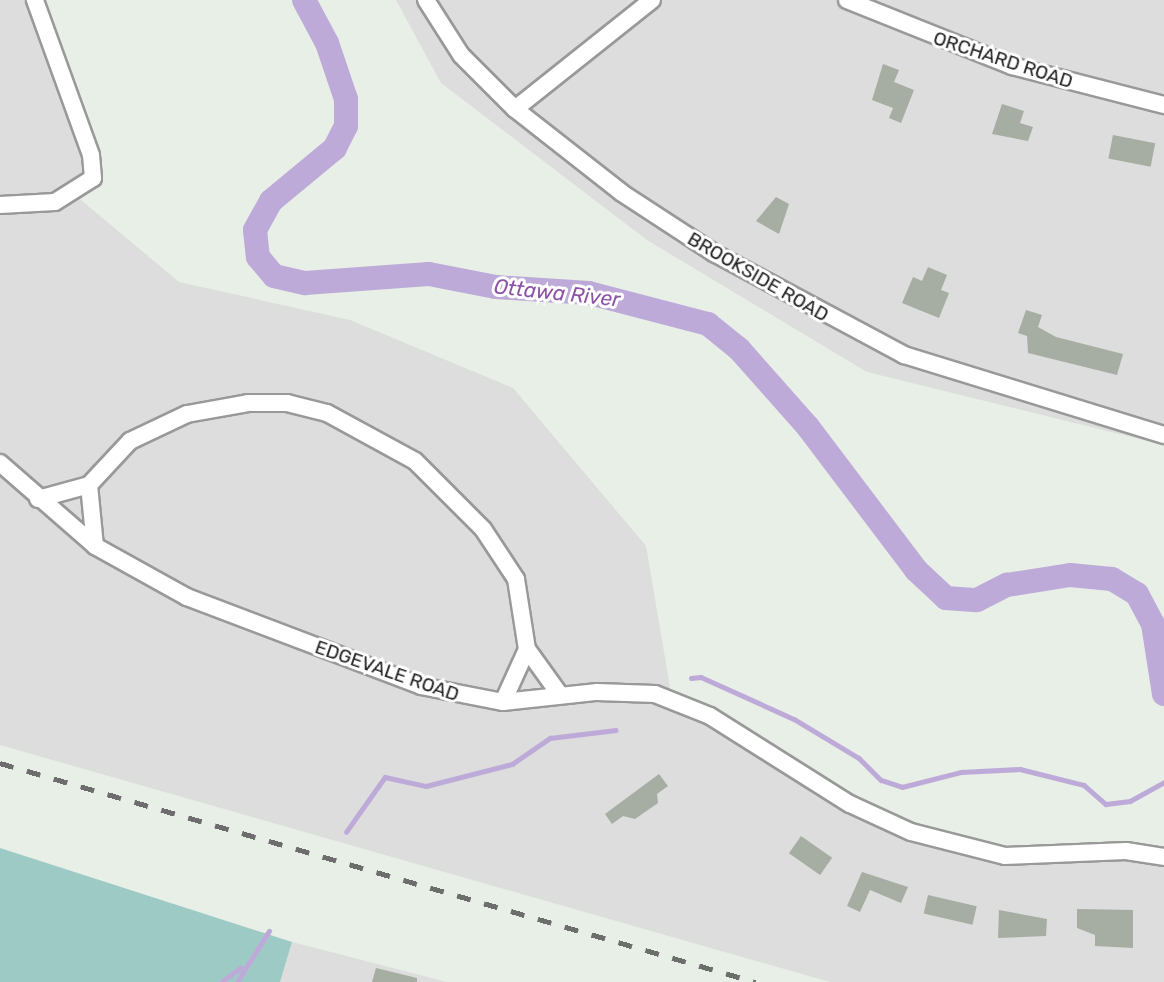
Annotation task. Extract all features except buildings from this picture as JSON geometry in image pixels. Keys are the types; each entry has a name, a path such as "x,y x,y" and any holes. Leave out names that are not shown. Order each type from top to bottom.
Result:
{"street":[{"path":"0,205 55,202 93,178 91,155 35,0"},
{"name":"BROOKSIDE ROAD","path":"426,0 461,55 515,109 622,193 822,315 958,376 1164,435"},
{"path":"515,109 652,0"},
{"name":"ORCHARD ROAD","path":"847,0 1000,62 1164,105"},
{"path":"38,499 89,485 130,441 187,414 248,402 327,413 415,461 483,529 516,579 527,649 560,695"},
{"name":"EDGEVALE ROAD","path":"0,463 38,499 95,545 187,597 421,686 503,702 560,695 637,691 672,699 710,716 850,804 968,850 1042,858 1126,851 1164,857"},
{"path":"89,485 95,545"},
{"path":"503,702 527,649"}],"shaded area":[{"path":"0,0 35,0 93,178 75,195 179,282 350,320 513,388 646,546 672,699 850,804 968,850 1164,857 1164,982 830,982 0,745"},
{"path":"396,0 1164,0 1164,445 867,372 647,240 441,83"},
{"path":"0,848 292,942 280,982 0,982"},
{"path":"292,942 447,982 280,982"}],"waterway":[{"name":"Ottawa River","path":"304,0 327,43 346,99 346,126 335,148 271,201 255,230 258,257 274,276 305,283 429,274 496,287 589,293 708,324 739,349 808,427 916,570 946,598 977,600 1007,585 1070,575 1112,579 1137,594 1153,624 1164,694"},
{"path":"691,678 701,677 794,719 859,758 881,780 902,787 961,772 1020,769 1084,785 1106,804 1130,801 1164,782"},
{"path":"346,832 385,777 426,786 512,764 550,738 616,730"},
{"path":"237,982 269,931"},
{"path":"221,982 240,968"}],"railway":[{"path":"0,763 756,982"}]}
